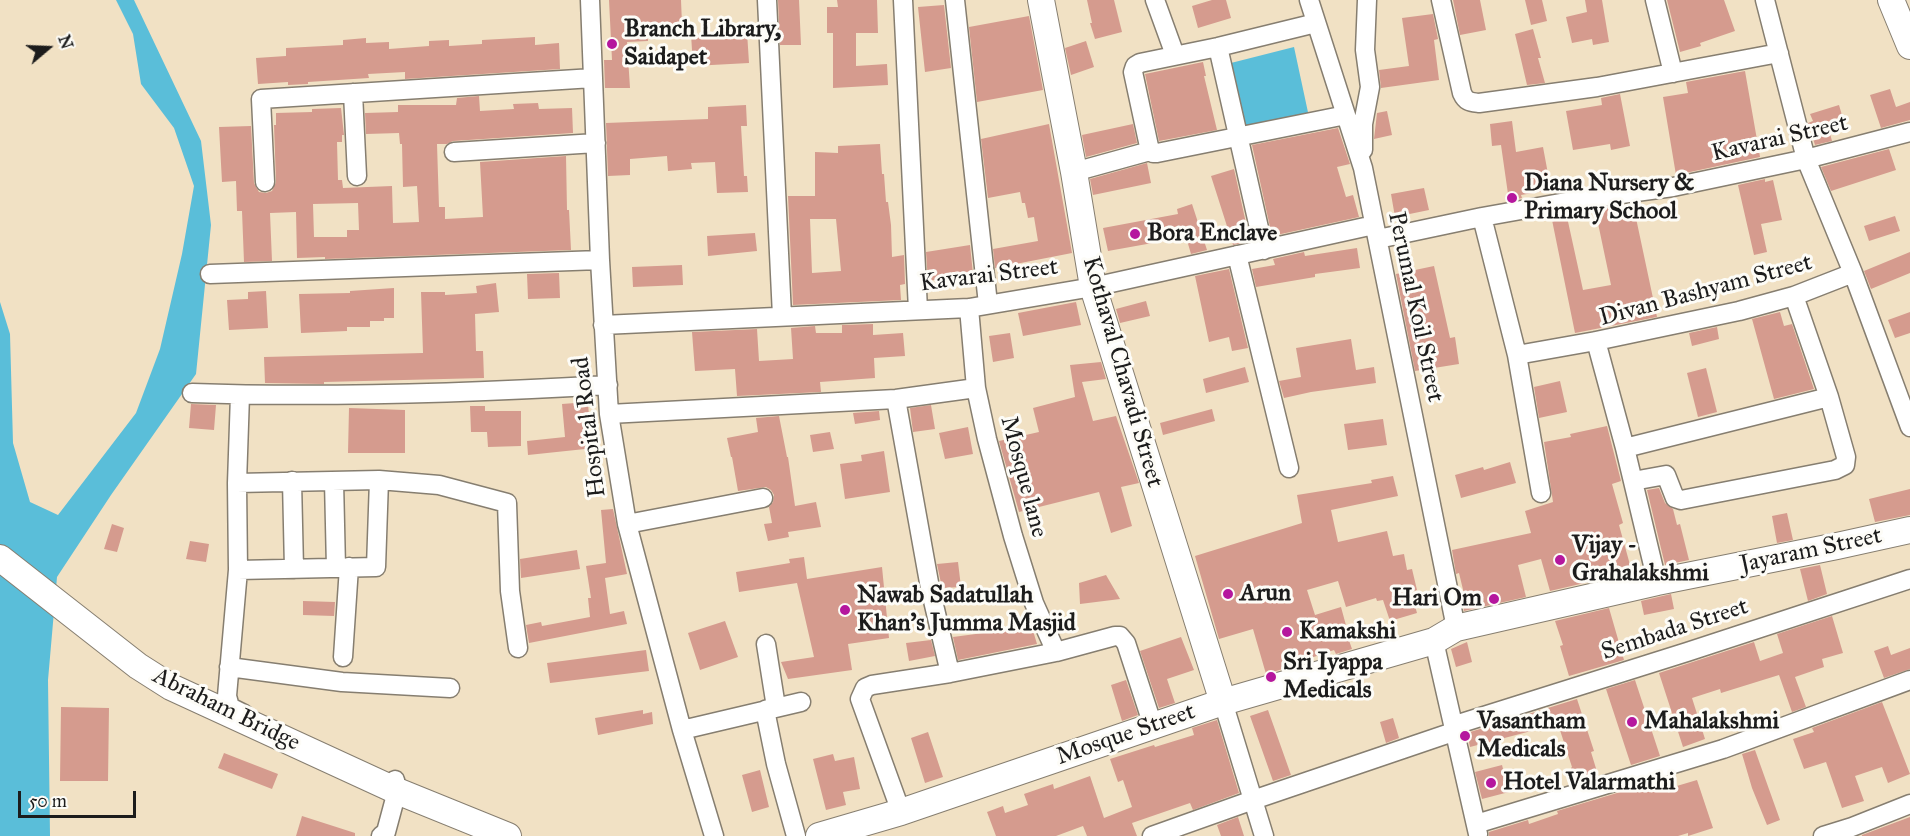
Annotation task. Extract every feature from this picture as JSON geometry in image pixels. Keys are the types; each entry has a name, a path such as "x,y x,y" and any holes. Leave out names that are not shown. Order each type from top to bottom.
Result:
{"main road":[{"name":"Kothaval Chavadi Street","path":"1041,0 1074,172 1093,287 1223,702"},
{"path":"1891,0 1910,46"},
{"name":"Jayaram Street","path":"1434,641 1456,628 1657,582 1910,530"},
{"name":"Abraham Bridge","path":"0,558 138,666 171,687 387,786 508,836"},
{"name":"Mosque Street","path":"819,836 853,831 901,812 1223,702 1434,641"}],"street":[{"name":"Hospital Road","path":"590,0 600,260 609,414 627,524 682,730 714,836"},
{"path":"767,0 782,316"},
{"path":"903,0 918,310"},
{"path":"955,0 988,304"},
{"path":"1155,0 1175,55"},
{"name":"Perumal Koil Street","path":"1309,0 1363,168 1456,628"},
{"path":"1363,168 1363,124 1370,87 1365,50 1366,0"},
{"path":"1441,0 1462,93 1465,100 1470,102 1479,103 1597,87 1779,53"},
{"path":"1654,0 1672,73"},
{"path":"1765,0 1806,159 1853,273 1910,427"},
{"path":"1150,151 1133,72 1135,66 1316,23"},
{"path":"1218,47 1264,250"},
{"path":"265,182 261,99 593,78"},
{"path":"353,93 357,176"},
{"path":"1074,172 1150,151 1157,153 1346,115"},
{"name":"Kavarai Street","path":"603,325 969,308 1093,287 1264,250 1482,217 1577,200 1673,188 1806,159 1910,132"},
{"path":"454,152 596,143"},
{"path":"1482,217 1516,355 1541,493"},
{"path":"1238,255 1289,468"},
{"path":"210,274 600,260"},
{"name":"Divan Bashyam Street","path":"1657,582 1625,448 1596,341 1739,311 1794,296 1853,273"},
{"path":"1633,481 1666,475 1675,498 1681,500 1842,468 1845,465 1846,458 1829,397 1794,296"},
{"name":"Mosque lane","path":"969,308 976,388 987,439 1034,603 1056,652"},
{"path":"1516,355 1596,341"},
{"path":"192,393 240,395 450,393 608,385"},
{"path":"609,414 896,399 976,388"},
{"path":"240,395 237,483 238,570 227,696 230,707 394,778 398,787 387,786 386,832 381,836"},
{"path":"1625,448 1829,397"},
{"path":"896,399 930,588 950,673"},
{"path":"333,480 343,568 344,657"},
{"path":"237,483 379,480 440,485 507,503 510,591 518,648"},
{"path":"238,570 376,567 379,480"},
{"path":"292,481 294,568"},
{"path":"627,524 763,498"},
{"name":"Sembada Street","path":"1152,836 1455,728 1910,579"},
{"path":"901,812 861,699 865,688 872,685 950,673 1056,652 1120,636 1124,638 1153,726"},
{"path":"1434,641 1477,830 1723,749 1910,680"},
{"path":"765,710 776,707 766,644"},
{"path":"229,668 342,682 450,688"},
{"path":"682,730 801,702"},
{"path":"1223,702 1264,836"},
{"path":"765,710 776,764 796,836"},
{"path":"1823,836 1910,804"}],"water":[{"path":"116,0 134,0 201,141 211,225 196,374 57,577 48,680 50,836 0,836 0,302 10,334 13,443 30,502 58,515 136,413 160,349 182,254 194,186 174,128 141,84 133,34"},
{"path":"1294,47 1309,117 1244,133 1227,64"}],"building":[{"path":"609,0 681,0 682,24 647,26 648,41 627,42 630,88 605,88 604,60 612,60"},
{"path":"778,0 799,0 801,45 780,45"},
{"path":"837,0 877,0 878,33 856,33 856,66 887,64 888,85 833,88 833,33 827,33 827,7 838,7"},
{"path":"1087,0 1114,0 1122,32 1095,39"},
{"path":"1212,0 1226,0 1231,18 1198,28 1192,6"},
{"path":"1453,0 1480,0 1486,30 1460,35"},
{"path":"1525,0 1542,0 1547,21 1531,25"},
{"path":"1585,0 1602,0 1609,42 1593,45 1592,39 1572,43 1566,17 1587,12"},
{"path":"1667,0 1724,0 1735,31 1700,43 1701,46 1680,52"},
{"path":"944,5 951,68 925,72 918,7"},
{"path":"1433,14 1438,39 1434,40 1439,80 1381,88 1379,70 1409,66 1402,18"},
{"path":"1029,16 1043,90 977,102 969,27"},
{"path":"1533,29 1545,83 1527,85 1515,34"},
{"path":"747,32 749,63 693,66 691,34"},
{"path":"535,37 535,45 559,43 560,69 405,79 405,72 368,74 369,78 308,82 308,84 288,85 288,82 258,84 256,58 286,56 286,48 343,45 343,40 366,38 366,43 389,42 389,49 429,46 429,41 449,40 449,46 482,44 482,40"},
{"path":"1086,41 1094,67 1071,75 1065,48"},
{"path":"1203,62 1206,76 1204,76 1217,130 1159,141 1145,74"},
{"path":"1745,71 1760,157 1676,175 1663,97 1688,93 1686,82"},
{"path":"1890,89 1896,107 1910,102 1910,120 1881,128 1870,95"},
{"path":"1620,94 1630,146 1611,150 1610,144 1573,150 1566,111 1602,105 1601,98"},
{"path":"479,96 480,111 514,109 513,104 538,103 539,109 572,108 573,133 437,144 439,207 445,207 445,219 483,217 480,162 566,156 567,210 569,210 571,250 325,259 325,257 297,258 296,212 270,213 272,261 244,262 242,211 237,211 236,181 222,182 219,127 251,126 254,183 259,192 266,193 272,191 276,182 274,125 276,125 276,113 341,108 344,135 342,135 342,142 337,142 338,180 342,180 343,188 392,186 393,223 419,222 417,186 403,187 402,144 400,144 399,133 366,134 365,113 398,112 398,105 456,105 457,98","holes":["358,203 359,230 347,230 347,237 314,237 313,204"]},
{"path":"746,105 747,126 741,126 744,176 747,176 748,192 717,193 715,162 691,163 692,169 668,171 667,156 630,159 630,175 608,176 606,123 708,119 708,107"},
{"path":"1839,105 1844,122 1828,126 1832,141 1815,145 1808,123 1813,121 1810,114"},
{"path":"1387,111 1392,135 1374,139 1377,113"},
{"path":"1512,121 1516,152 1543,147 1551,190 1521,195 1522,198 1509,201 1501,145 1492,146 1490,124"},
{"path":"1049,124 1072,253 995,268 993,249 1038,241 1034,217 1028,218 1020,192 988,198 981,139"},
{"path":"1133,124 1137,143 1086,157 1082,135"},
{"path":"1338,128 1350,164 1337,167 1346,197 1353,195 1359,217 1272,236 1252,145"},
{"path":"880,144 882,174 884,174 886,202 888,202 891,225 892,257 904,255 905,284 900,285 901,300 793,305 788,196 815,196 815,152 838,153 838,146","holes":["810,219 836,219 841,271 812,273"]},
{"path":"1889,149 1896,170 1831,191 1821,167"},
{"path":"1147,163 1151,183 1093,195 1090,179"},
{"path":"1234,169 1250,241 1233,245 1211,176"},
{"path":"1765,179 1765,182 1773,180 1782,220 1761,224 1767,252 1754,255 1738,185"},
{"path":"1424,188 1429,210 1395,217 1391,194"},
{"path":"1192,204 1207,250 1191,254 1186,237 1108,251 1103,228 1178,214 1177,209"},
{"path":"1633,204 1657,317 1575,333 1552,220 1567,217 1583,290 1611,285 1595,209"},
{"path":"1895,216 1900,231 1869,241 1864,226"},
{"path":"755,233 757,251 708,256 707,236"},
{"path":"970,245 973,274 928,281 926,252"},
{"path":"1357,248 1360,268 1315,274 1315,277 1256,287 1252,269 1275,265 1273,259 1304,252 1305,256"},
{"path":"1910,252 1910,273 1871,289 1864,271"},
{"path":"682,265 683,285 633,287 632,267"},
{"path":"1434,266 1450,338 1455,337 1459,364 1415,371 1396,274"},
{"path":"1229,269 1248,348 1232,351 1229,337 1209,342 1195,276"},
{"path":"559,273 560,298 528,299 527,274"},
{"path":"496,283 499,312 475,314 476,351 483,351 484,378 324,382 324,384 265,383 264,357 423,353 421,292 445,292 445,295 477,293 476,286"},
{"path":"394,288 394,318 370,321 370,327 347,327 347,331 301,333 299,294 350,293 350,291"},
{"path":"266,291 268,328 229,330 227,300 248,299 248,292"},
{"path":"1146,301 1150,316 1120,323 1116,309"},
{"path":"1076,302 1081,325 1023,336 1018,313"},
{"path":"1780,312 1784,326 1792,324 1814,389 1774,399 1752,319"},
{"path":"1910,312 1910,333 1895,338 1888,320"},
{"path":"873,324 873,335 903,333 905,356 874,358 875,378 820,382 821,392 737,396 735,369 695,371 692,332 757,329 759,361 793,359 791,328 815,326 816,333 842,333 842,325"},
{"path":"1717,327 1719,339 1692,346 1689,333"},
{"path":"1010,333 1014,358 993,362 989,336"},
{"path":"1351,339 1356,370 1374,367 1376,383 1284,398 1279,381 1301,377 1296,348"},
{"path":"1101,362 1106,379 1082,382 1093,421 1116,416 1139,483 1121,487 1132,526 1111,533 1099,492 1019,512 999,441 1039,432 1033,408 1075,397 1070,365"},
{"path":"1245,367 1249,382 1206,393 1203,379"},
{"path":"1706,368 1717,412 1698,417 1687,373"},
{"path":"1560,381 1567,412 1539,418 1534,387"},
{"path":"588,402 589,417 582,417 585,449 528,455 527,441 565,437 562,404"},
{"path":"191,404 216,405 214,430 189,428"},
{"path":"931,405 935,429 913,432 910,408"},
{"path":"470,406 485,406 485,411 521,411 521,446 488,447 487,432 471,432"},
{"path":"349,408 405,410 405,453 348,453"},
{"path":"1212,409 1215,421 1163,435 1160,423"},
{"path":"879,411 880,420 855,424 853,413"},
{"path":"779,416 795,506 816,502 821,527 788,532 789,537 768,541 764,524 772,523 769,507 774,495 766,487 738,491 727,438 758,432 756,418"},
{"path":"1383,419 1387,445 1348,450 1344,424"},
{"path":"1607,426 1621,481 1612,484 1623,523 1619,525 1632,572 1550,591 1541,559 1518,565 1526,597 1464,611 1462,599 1465,598 1459,573 1456,574 1452,550 1531,533 1525,511 1553,502 1544,442 1571,437 1570,434"},
{"path":"968,427 973,454 945,459 939,433"},
{"path":"830,432 834,449 813,452 810,435"},
{"path":"884,451 890,492 845,499 840,464 862,461 861,455"},
{"path":"1510,462 1516,483 1461,498 1455,475 1483,467 1484,470"},
{"path":"1393,476 1398,496 1331,510 1338,542 1387,531 1393,556 1404,554 1407,570 1412,569 1417,590 1411,592 1417,613 1390,621 1383,600 1377,601 1376,598 1346,607 1338,581 1307,590 1315,615 1341,607 1352,649 1336,654 1334,650 1305,660 1306,662 1266,674 1253,629 1219,639 1195,556 1302,523 1297,495 1372,483 1371,480"},
{"path":"1659,488 1665,503 1673,509 1677,525 1680,524 1689,560 1665,565 1647,490"},
{"path":"1910,489 1910,515 1875,522 1869,499"},
{"path":"613,509 627,574 605,578 610,614 624,611 627,624 529,643 526,625 541,622 542,626 590,617 588,598 591,598 586,566 606,563 601,510"},
{"path":"1787,513 1793,540 1777,543 1772,516"},
{"path":"112,524 124,528 117,552 104,549"},
{"path":"190,541 209,544 206,562 186,559"},
{"path":"577,550 580,569 521,578 520,559"},
{"name":"Nawab Sadatullah Khan's Jumma Masjid","path":"804,557 807,579 882,567 889,638 848,644 852,670 788,679 781,662 814,657 797,583 739,592 736,572 790,563 789,559"},
{"path":"958,562 961,587 942,588 937,564"},
{"path":"1820,565 1827,594 1808,601 1800,569"},
{"path":"1106,575 1120,599 1080,604 1079,583"},
{"path":"1671,594 1674,609 1644,615 1641,601"},
{"path":"303,601 335,602 334,616 303,615"},
{"path":"1609,608 1624,660 1569,676 1560,646 1563,645 1555,621"},
{"path":"1832,616 1843,653 1822,659 1824,667 1795,677 1806,707 1792,712 1779,675 1721,693 1720,689 1692,698 1705,739 1683,747 1659,673 1754,642 1760,661 1783,653 1777,634"},
{"path":"725,621 738,657 700,670 688,633"},
{"path":"1031,624 1037,644 958,660 953,637 1006,630"},
{"path":"1181,637 1194,670 1167,679 1175,703 1159,708 1140,651"},
{"path":"931,640 935,656 909,661 906,643"},
{"path":"1467,642 1472,662 1456,667 1451,649"},
{"path":"1888,646 1891,655 1910,648 1910,669 1884,678 1874,651"},
{"path":"646,650 649,671 550,683 547,663"},
{"path":"1126,680 1138,715 1122,721 1111,685"},
{"name":"Mahalakshmi","path":"1635,680 1660,756 1631,765 1606,689"},
{"path":"1577,699 1594,751 1591,752 1598,775 1575,782 1558,724 1470,747 1467,733"},
{"path":"1882,702 1910,774 1888,783 1882,767 1855,776 1864,801 1842,808 1826,762 1804,769 1793,739 1814,732 1812,728"},
{"path":"61,707 109,708 108,781 60,781"},
{"path":"643,710 643,714 652,712 653,724 598,735 595,718"},
{"path":"1268,710 1291,775 1273,781 1250,716"},
{"path":"1393,718 1399,738 1386,743 1380,722"},
{"path":"1217,720 1239,793 1193,810 1190,803 1132,823 1137,836 1087,836 1083,826 1056,836 996,836 987,812 1003,806 1005,813 1028,805 1024,794 1053,784 1054,789 1090,776 1104,818 1132,807 1123,780 1118,782 1110,759 1194,735 1192,728"},
{"path":"928,732 943,777 925,783 911,738"},
{"path":"1755,750 1780,820 1767,825 1752,788 1742,754"},
{"path":"224,753 278,774 272,789 218,768"},
{"path":"833,754 835,761 854,757 860,789 843,792 846,805 826,810 813,759"},
{"name":"Hotel Valarmathi","path":"1502,765 1509,792 1482,799 1475,772"},
{"path":"760,770 769,807 752,812 742,775"},
{"path":"1667,778 1670,788 1697,780 1713,828 1688,836 1688,833 1678,836 1489,836 1489,832 1528,820 1529,824 1558,814 1557,811"},
{"path":"302,816 355,833 355,836 296,836"},
{"path":"1238,817 1244,836 1221,836 1217,825"},
{"path":"1910,817 1910,836 1862,836 1862,835"}],"place":[{"name":"Branch Library, Saidapet","path":"612,44"},
{"name":"Diana Nursery & Primary School","path":"1512,198"},
{"name":"Bora Enclave","path":"1135,234"},
{"name":"Vijay - Grahalakshmi","path":"1560,560"},
{"name":"Arun","path":"1228,594"},
{"name":"Hari Om","path":"1494,599"},
{"name":"Nawab Sadatullah Khan's Jumma Masjid","path":"845,610"},
{"name":"Kamakshi","path":"1287,632"},
{"name":"Sri Iyappa Medicals","path":"1271,677"},
{"name":"Mahalakshmi","path":"1632,722"},
{"name":"Vasantham Medicals","path":"1465,736"},
{"name":"Hotel Valarmathi","path":"1491,783"}]}
